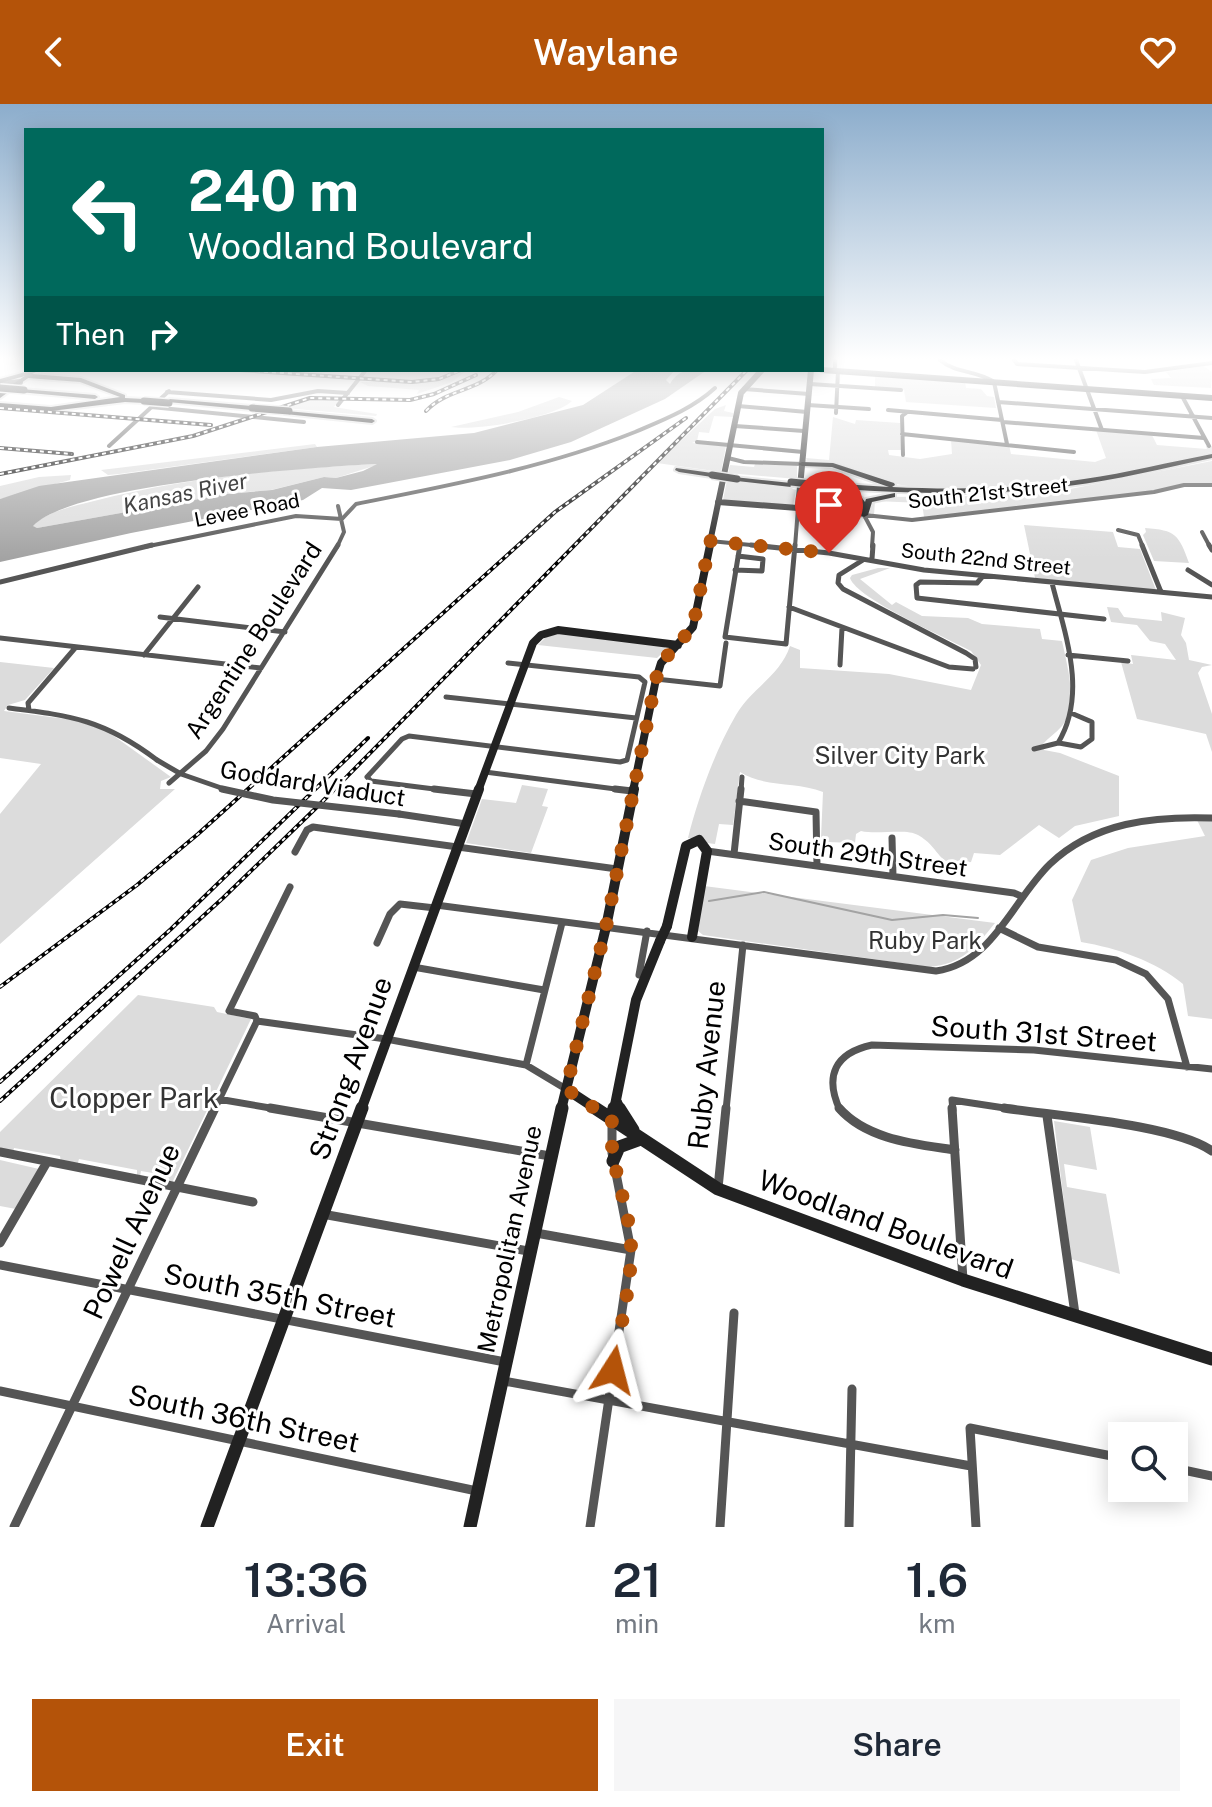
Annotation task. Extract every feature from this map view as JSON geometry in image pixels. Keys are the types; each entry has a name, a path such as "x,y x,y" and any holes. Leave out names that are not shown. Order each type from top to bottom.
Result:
{"highway":[{"path":"864,515 868,503 877,497 1066,485 1195,459 1211,453"},
{"path":"813,485 948,492 1075,486 1211,453"},
{"path":"802,467 823,465 841,470 846,477 838,482 813,485"},
{"path":"802,467 833,465 879,482 948,492"},
{"path":"680,469 791,484 948,492"},
{"path":"830,488 855,497 861,502 864,515"},
{"path":"839,512 855,508 861,502"}],"street":[{"path":"109,446 130,426"},
{"path":"338,506 342,519 356,504 500,476 583,453 647,426"},
{"name":"Metropolitan Avenue","path":"470,1527 528,1251 606,927 650,679 693,627 735,426"},
{"path":"741,426 804,431"},
{"path":"725,640 786,644 805,426"},
{"path":"902,426 903,455"},
{"path":"1003,426 1007,444"},
{"path":"1062,426 1204,438"},
{"path":"1198,426 1211,453"},
{"path":"902,434 1074,452"},
{"path":"697,442 803,452"},
{"path":"728,458 802,467"},
{"name":"South 21st Street","path":"718,502 916,519 1154,492 1184,485 1212,485"},
{"path":"799,497 816,510"},
{"name":"Levee Road","path":"0,582 153,545 296,516 317,514 329,520 342,519"},
{"path":"864,515 873,532 872,559"},
{"name":"Argentine Boulevard","path":"169,783 206,751 285,632 336,552 344,532 342,519"},
{"path":"1118,530 1138,535 1161,592"},
{"path":"1202,532 1212,550"},
{"name":"South 22nd Street","path":"710,541 983,576 1212,597"},
{"path":"508,663 720,686 740,544"},
{"path":"735,570 762,571 763,559 738,556"},
{"path":"789,607 949,667 975,668 975,659 966,653 843,589 838,583 839,575 863,560"},
{"path":"1188,570 1212,585"},
{"path":"983,576 977,583 920,582 916,585 917,598 1104,619"},
{"path":"1034,749 1059,743 1071,713 1072,669 1052,583"},
{"path":"144,655 198,587"},
{"path":"160,617 285,632"},
{"path":"840,665 842,628"},
{"name":"Strong Avenue","path":"207,1527 533,643 548,632 565,631 678,645"},
{"path":"0,638 261,668"},
{"path":"29,710 28,703 76,647"},
{"path":"1068,655 1128,661"},
{"path":"477,794 371,781 367,777 402,739 409,736 620,762 627,760 636,718 650,679"},
{"path":"446,697 636,718"},
{"name":"Goddard Viaduct","path":"9,708 97,720 132,740 170,770 230,791 466,824"},
{"path":"1059,743 1081,747 1092,739 1092,722 1071,713"},
{"path":"485,772 632,791"},
{"path":"734,854 742,777"},
{"path":"739,801 812,810 818,816 817,866"},
{"path":"377,943 390,914 400,904 647,931 936,971 967,962 981,951 1060,854 1103,829 1159,818 1212,818"},
{"path":"295,852 307,830 313,827 617,869"},
{"path":"892,838 893,876"},
{"path":"636,1000 667,926 686,846 699,840 707,851 692,937"},
{"name":"South 29th Street","path":"707,851 1014,893 1023,897"},
{"path":"290,887 230,1007 234,1013 255,1016 257,1021 386,1039 526,1065 566,1089"},
{"path":"526,1065 562,923"},
{"path":"999,928 1038,947 1127,964 1146,974 1163,991 1172,1010 1187,1067"},
{"path":"590,1527 631,1250 625,1206 613,1161 612,1120 647,931"},
{"name":"Ruby Avenue","path":"718,1189 743,945"},
{"path":"413,967 544,990"},
{"name":"Powell Avenue","path":"14,1527 257,1021"},
{"name":"South 31st Street","path":"955,1150 866,1131 839,1107 832,1081 835,1068 848,1053 872,1045 1034,1050 1212,1069"},
{"name":"Woodland Boulevard","path":"566,1089 718,1189 963,1280 1212,1359"},
{"path":"218,1099 550,1156"},
{"path":"963,1280 952,1100 1162,1132 1202,1144 1212,1151"},
{"path":"613,1161 619,1147 641,1139 622,1116 616,1101"},
{"path":"1047,1116 1076,1316"},
{"path":"0,1152 253,1202"},
{"path":"0,1243 47,1162"},
{"path":"322,1214 528,1251"},
{"path":"533,1232 631,1250"},
{"name":"South 35th Street","path":"0,1265 505,1362"},
{"path":"720,1527 734,1313"},
{"path":"501,1380 971,1466"},
{"path":"849,1527 852,1389"},
{"name":"South 36th Street","path":"0,1391 477,1491"},
{"path":"976,1527 970,1428 1108,1455"},
{"path":"1188,1471 1212,1476"}],"green space":[{"path":"696,426 711,426 709,433 699,432 697,441 692,443 726,446 721,472 657,463"},
{"path":"832,426 900,426 901,450 888,450 889,455 920,459 952,454 951,440 1009,445 1011,454 1095,462 1106,458 1096,430 1152,435 1157,445 1207,449 1206,446 1212,446 1212,452 1137,469 1061,482 985,489 908,486 807,461 806,458 829,460"},
{"path":"315,444 317,447 119,474 108,475 101,470"},
{"path":"1212,461 1212,484 1182,484 1155,491 924,517 922,503 875,501 874,515 869,512 870,502 884,497 987,496 1070,489"},
{"path":"380,464 336,478 324,477 271,490 227,494 37,528 32,526 46,516 70,507 165,486 272,471"},
{"path":"755,464 797,465 797,479 728,473 730,465 754,467"},
{"path":"71,475 70,480 0,499 0,486 39,477"},
{"path":"727,480 796,490 793,506 723,500"},
{"path":"804,490 837,492 857,502 855,506 842,509 813,506 808,503"},
{"path":"1024,525 1113,532 1118,547 1140,549 1156,590 1035,578"},
{"path":"1145,528 1164,530 1175,536 1189,563 1154,561 1143,535"},
{"name":"Silver City Park","path":"878,568 890,568 860,579 892,605 896,602 922,616 968,618 982,624 1040,629 1042,639 1062,641 1069,673 1070,707 1062,726 1042,745 1044,750 1060,753 1119,776 1119,816 1075,826 1059,838 1039,825 1000,855 974,853 971,862 951,863 913,833 861,831 856,834 855,843 827,842 821,838 823,792 760,780 740,772 733,825 719,824 715,844 707,843 702,838 688,838 708,775 728,729 743,706 780,666 790,646 800,650 800,668 889,674 971,690 981,665 971,651 885,607 856,587 850,578"},
{"path":"1107,607 1118,608 1124,617 1162,621 1161,612 1185,618 1181,635 1189,660 1212,665 1202,667 1198,673 1212,714 1212,752 1206,734 1137,719 1121,662 1133,664 1131,655 1176,660 1165,644 1150,641 1137,625 1111,622"},
{"path":"561,633 664,646 666,650 657,658 538,645 546,637"},
{"path":"0,662 54,668 25,700 8,705 4,711 74,720 107,731 171,777 161,781 160,789 175,789 0,944 0,814 41,764 0,758"},
{"path":"522,785 548,789 542,806 548,807 531,853 466,843 482,799 516,803"},
{"path":"1197,820 1212,821 1212,1019 1188,1016 1183,984 1160,969 1122,952 1081,942 1072,900 1091,860 1128,848 1205,836"},
{"name":"Ruby Park","path":"704,886 995,923 967,953 950,962 929,967 703,935 698,931"},
{"name":"Clopper Park","path":"138,995 214,1007 217,1012 251,1019 172,1183 153,1180 153,1173 141,1171 140,1177 137,1170 79,1159 77,1166 61,1162 60,1156 14,1148 13,1153 0,1151 0,1132"},
{"path":"1054,1121 1090,1127 1097,1170 1064,1164 1067,1187 1106,1194 1120,1274 1071,1259"},
{"path":"0,1160 39,1169 16,1209 0,1206"}],"shaded area":[{"name":"Kansas River","path":"500,426 605,426 571,442 510,460 351,490 322,488 303,500 0,562 0,499 39,486 317,447 474,433","holes":["377,464 336,478 324,477 272,490 227,494 37,528 33,526 56,511 142,489 251,474"]}],"waterway":[{"path":"709,901 764,892 892,920 943,915 978,918"}],"railway":[{"path":"0,474 193,436 223,426"},
{"path":"0,987 137,885 198,834 555,512 674,426"},
{"path":"0,1101 223,898 317,807 691,426"},
{"path":"0,448 72,454"},
{"path":"0,1082 171,929 368,738"}],"route":[{"path":"613,1370 631,1250 625,1206 613,1161 612,1120 566,1089 606,927 656,679 661,663 693,627 710,541 829,553"}]}
